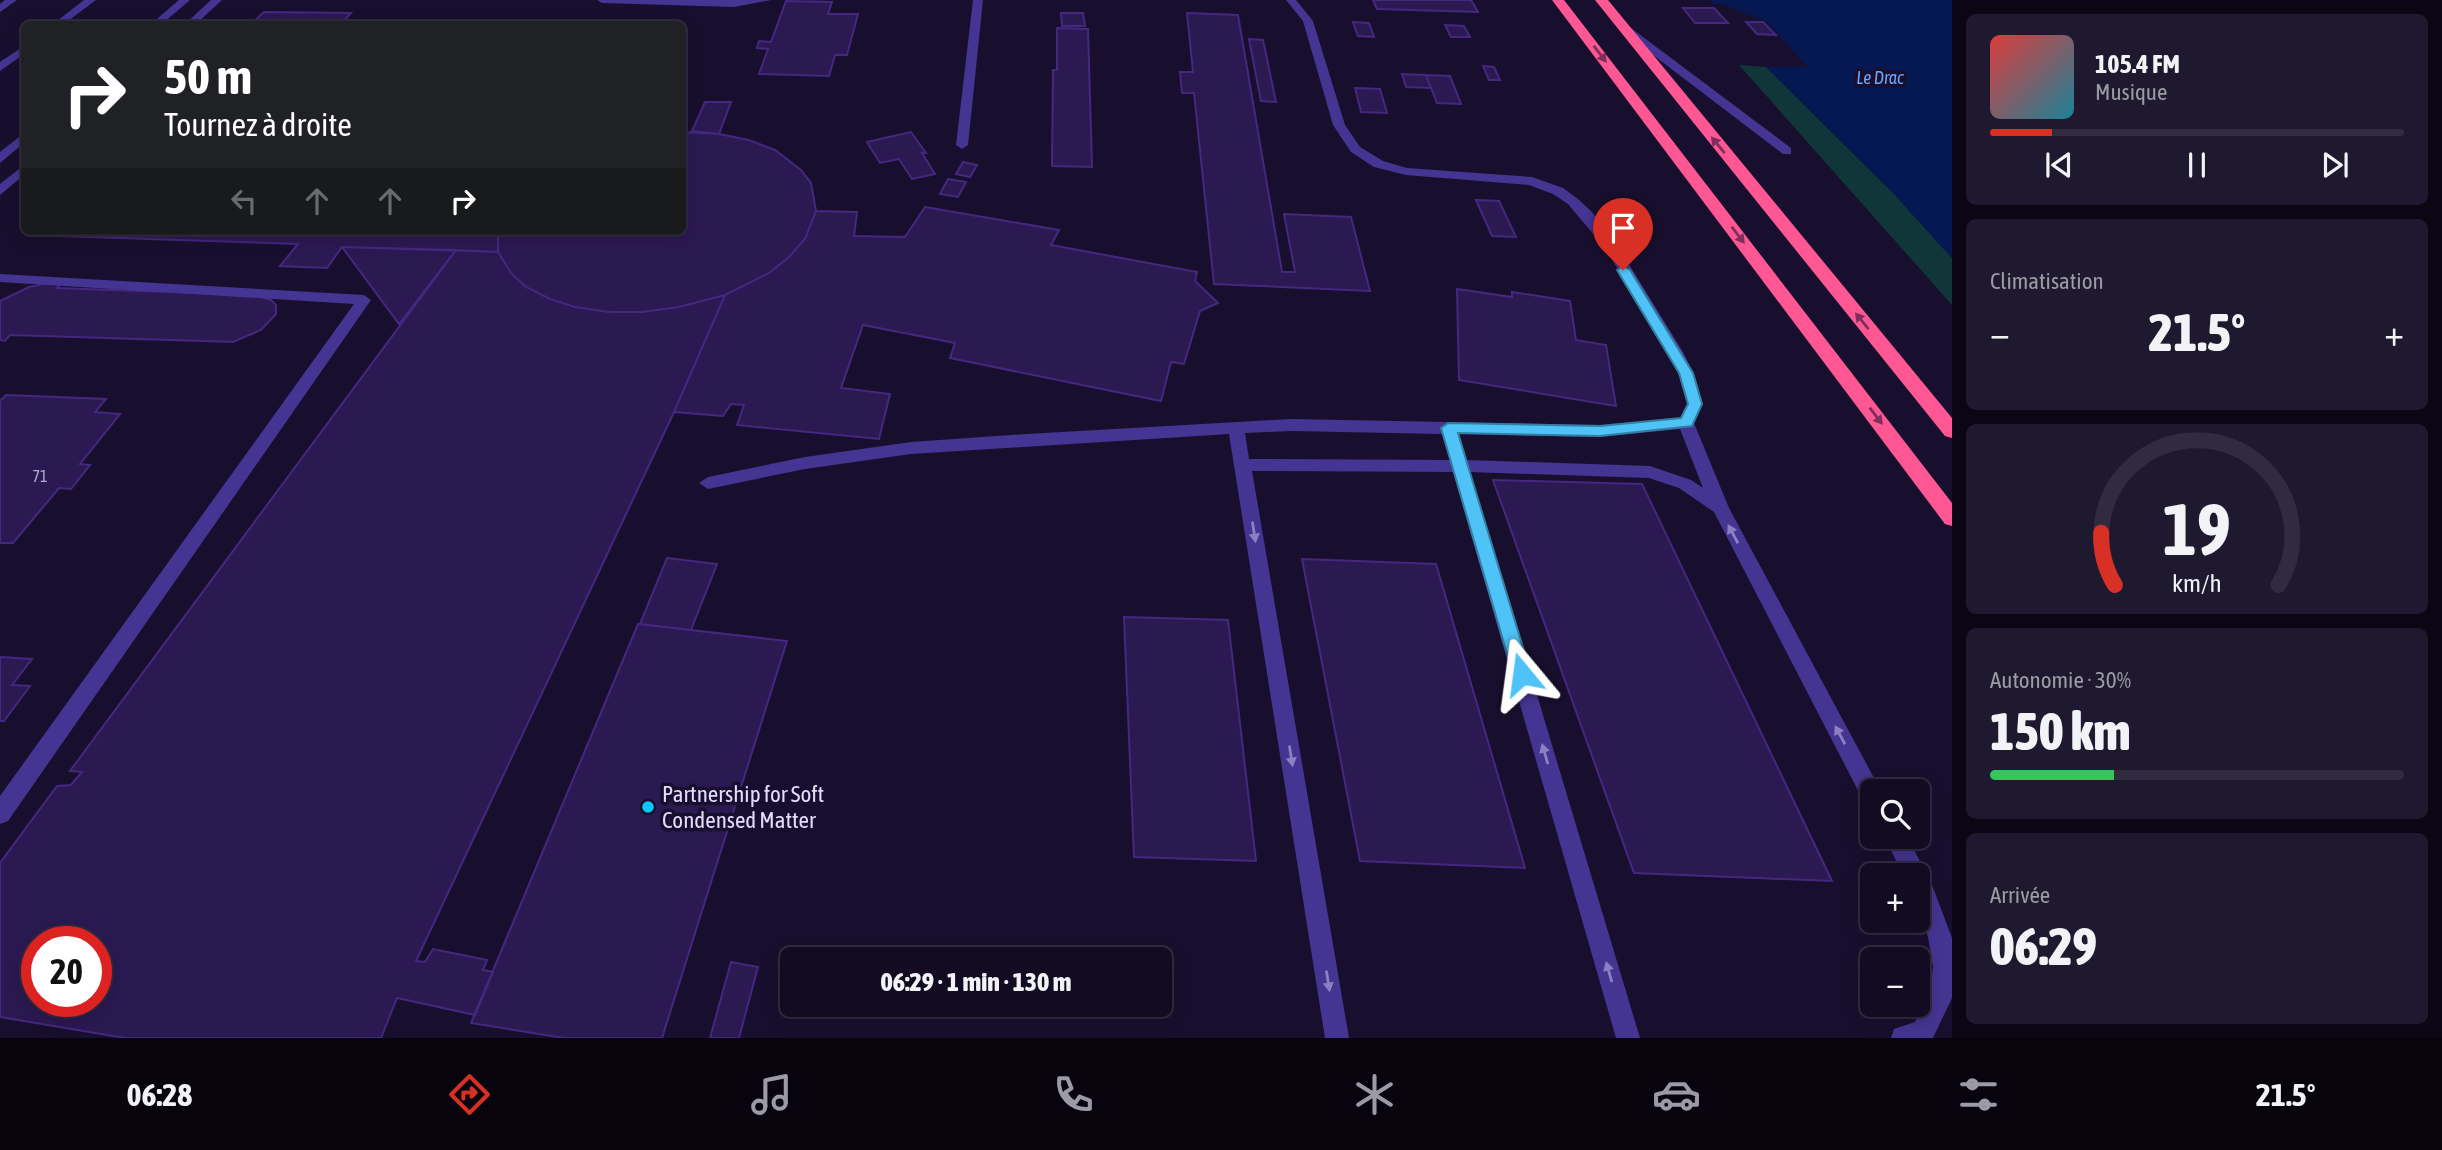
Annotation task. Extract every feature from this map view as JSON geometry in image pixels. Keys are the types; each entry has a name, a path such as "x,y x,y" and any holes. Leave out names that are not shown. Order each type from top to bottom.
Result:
{"highway":[{"path":"1558,0 1952,518"},
{"path":"1601,0 1952,431"}],"street":[{"path":"0,9 12,0"},
{"path":"62,21 91,0"},
{"path":"160,21 185,0"},
{"path":"193,21 217,0"},
{"path":"602,0 734,4 766,0"},
{"path":"962,145 978,0"},
{"path":"1291,0 1308,21 1339,125 1358,155 1380,165 1413,173 1531,179 1558,191 1577,204 1598,228 1686,373 1695,404 1686,423 1720,508 1864,779"},
{"path":"1620,24 1787,151"},
{"path":"0,68 21,51"},
{"path":"0,143 21,143"},
{"path":"0,149 21,143"},
{"path":"0,159 21,143"},
{"path":"0,191 21,172"},
{"path":"0,278 364,300 0,814"},
{"path":"708,483 805,463 911,448 1236,428 1291,425 1600,431 1686,423"},
{"path":"1236,428 1337,1038"},
{"path":"1448,428 1628,1038"},
{"path":"1242,465 1461,466 1650,472 1685,484 1720,508"},
{"path":"1903,1038 1923,1031 1942,994 1944,951 1930,903"}],"green space":[{"path":"1739,65 1766,67 1894,194 1952,258 1952,305"}],"water":[{"name":"Le Drac","path":"1710,0 1952,0 1952,258 1894,194 1766,67 1808,67 1766,21 1722,4 1713,4"}],"building":[{"path":"1373,0 1471,0 1478,12 1377,9"},
{"path":"786,1 832,2 828,14 858,14 847,55 835,55 829,76 759,74 768,49 757,48 759,41 771,42"},
{"path":"1683,8 1714,8 1728,23 1695,23"},
{"path":"264,12 351,13 344,21 254,21"},
{"path":"1061,13 1083,13 1085,26 1062,26"},
{"path":"1187,13 1238,15 1282,272 1295,272 1284,214 1351,217 1370,291 1214,284 1194,93 1182,93 1180,72 1193,72"},
{"path":"1353,22 1369,23 1374,37 1358,36"},
{"path":"1746,22 1763,22 1776,35 1757,34"},
{"path":"1445,25 1464,26 1470,37 1451,37"},
{"path":"1057,28 1088,29 1092,167 1052,166 1053,70 1057,70"},
{"path":"1249,39 1263,40 1276,102 1261,101"},
{"path":"1483,66 1494,67 1500,80 1489,80"},
{"path":"1402,74 1426,75 1431,88 1406,87"},
{"path":"1426,75 1450,76 1461,104 1437,103"},
{"path":"1355,88 1380,89 1387,113 1361,112"},
{"path":"705,102 731,102 719,134 692,131"},
{"path":"686,132 719,134 749,140 775,150 801,170 811,183 816,211 805,239 789,257 769,273 725,295 679,307 642,312 609,312 575,307 550,299 526,287 511,273 498,252 498,235 686,235"},
{"path":"911,132 926,153 922,153 935,174 912,179 899,159 880,163 867,142"},
{"path":"963,162 977,165 970,177 956,174"},
{"path":"948,179 966,182 958,197 940,194"},
{"path":"1476,200 1499,201 1516,237 1492,236"},
{"path":"925,207 1059,230 1051,245 1197,272 1195,281 1218,303 1200,311 1184,364 1171,362 1161,401 950,358 955,343 863,325 841,388 890,394 879,439 737,425 744,405 731,404 723,416 674,412 725,295 769,273 789,257 805,239 816,211 857,212 854,236 905,237"},
{"path":"498,235 498,252 342,247 327,268 280,266 298,244 59,236"},
{"path":"342,247 456,250 399,324"},
{"path":"456,250 498,252 511,273 526,287 575,307 609,312 642,312 679,307 725,295 674,412 416,961 425,962 433,949 487,960 483,970 493,972 475,1015 397,998 381,1038 125,1038 0,1017 0,863 57,786 71,785 82,772 70,771"},
{"path":"48,283 61,284 57,288 254,295 271,300 276,305 276,314 261,330 233,342 10,335 5,341 0,340 0,301 29,287"},
{"path":"1457,289 1512,297 1512,292 1570,301 1576,340 1606,345 1616,406 1459,380"},
{"path":"6,395 106,399 95,412 120,414 80,464 90,465 71,489 59,488 13,543 0,543 0,401"},
{"path":"1493,480 1642,484 1832,881 1634,873"},
{"path":"667,558 717,564 691,630 640,624"},
{"path":"1302,559 1436,564 1525,868 1360,861"},
{"path":"1124,617 1228,620 1256,861 1134,857"},
{"name":"Partnership for Soft Condensed Matter","path":"638,624 787,641 662,1038 564,1038 471,1023"},
{"path":"0,657 32,659 12,685 30,686 4,721 0,721"},
{"path":"731,962 758,967 739,1038 710,1038"}],"place":[{"name":"Partnership for Soft Condensed Matter","path":"648,807"}],"route":[{"path":"1522,674 1448,428 1600,431 1686,423 1695,404 1686,373 1623,270"}]}
